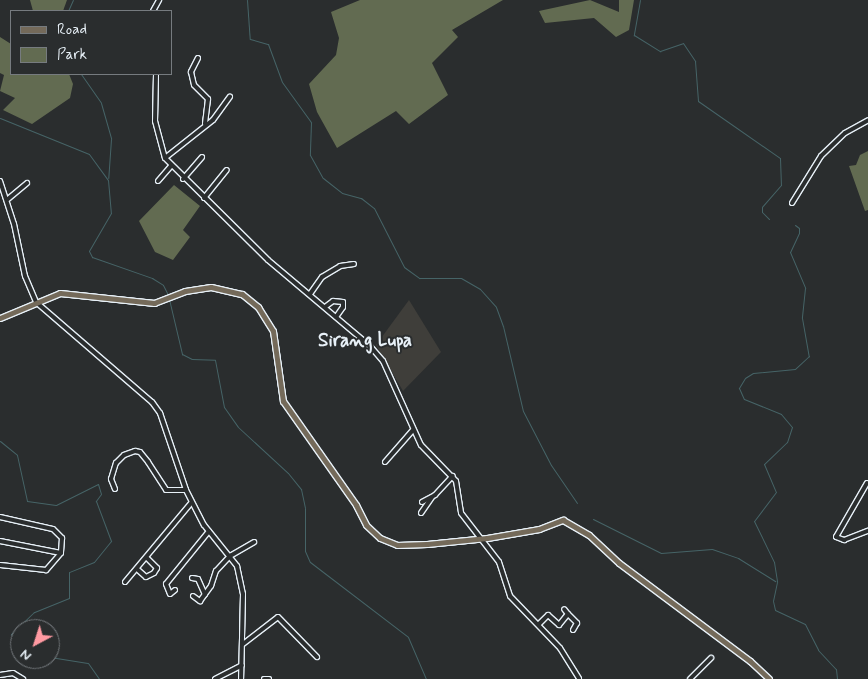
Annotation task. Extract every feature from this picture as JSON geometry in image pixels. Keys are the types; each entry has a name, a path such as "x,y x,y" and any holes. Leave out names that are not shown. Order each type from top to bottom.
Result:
{"main road":[{"path":"0,318 36,302 69,293 154,303 185,291 211,287 242,294 258,307 273,331 283,401 372,532 397,545 481,538 539,529 563,520 589,535 619,563 750,661 769,679"}],"street":[{"path":"198,58 191,72 194,85 208,99 205,124"},
{"path":"156,75 155,121 165,158 183,179 383,361 413,430 426,451 453,476 458,486 461,513 503,569 510,596 539,624 566,657 579,679"},
{"path":"165,158 217,116 230,97"},
{"path":"792,203 821,156 845,133 868,120"},
{"path":"183,179 202,157"},
{"path":"158,181 171,166"},
{"path":"204,198 227,170"},
{"path":"0,180 8,199 25,276 36,302 152,402 160,414 186,490 192,502 209,531 230,556 239,573 243,594 241,679"},
{"path":"8,199 27,183"},
{"path":"310,294 322,277 340,266 354,264"},
{"path":"325,307 333,301 343,302 344,307 336,317"},
{"path":"385,462 413,430"},
{"path":"115,489 111,479 116,463 135,451 140,452 148,462 166,490 186,490"},
{"path":"421,513 432,497 453,476"},
{"path":"867,483 836,537 844,540 868,531"},
{"path":"422,502 432,497"},
{"path":"125,582 147,558 149,551 192,502"},
{"path":"0,517 53,529 62,538 61,553 46,570 0,565"},
{"path":"175,590 170,594 166,584 209,531"},
{"path":"0,541 61,553"},
{"path":"193,596 199,602 214,573 230,556 254,542"},
{"path":"137,569 146,577 154,573 157,568 147,558"},
{"path":"192,578 198,579 204,595"},
{"path":"564,609 576,623 572,630"},
{"path":"539,624 548,616 558,625 568,614"},
{"path":"242,644 278,617 317,657"},
{"path":"690,679 711,658"},
{"path":"215,679 242,665"},
{"path":"0,675 13,673 23,679"},
{"path":"264,679 269,679"}],"shaded area":[{"path":"409,300 441,352 403,391 376,345"}],"green space":[{"path":"30,0 67,0 63,10 33,10"},
{"path":"360,0 503,0 452,30 458,37 432,63 448,95 409,124 396,111 337,148 317,112 309,84 336,55 339,38 331,12"},
{"path":"590,0 619,12 619,0 634,0 629,30 616,37 594,18 545,23 539,11"},
{"path":"0,37 10,43 10,75 69,75 73,84 70,98 32,124 3,110 15,98 0,91 4,75 0,73"},
{"path":"868,151 868,210 865,211 849,166 856,165 860,155"},
{"path":"174,185 200,206 183,230 190,237 173,260 155,252 139,221"}],"waterway":[{"path":"68,10 73,0"},
{"path":"247,0 250,39 268,44 282,82 311,122 310,155 323,178 342,193 361,198 374,208 404,267 419,278 461,278 480,289 496,307 503,326 523,411 551,465 577,503"},
{"path":"640,0 634,35 660,51 683,43 695,61 698,101 780,158 781,185 762,207 762,212 769,219"},
{"path":"82,75 101,103 111,139 108,178"},
{"path":"0,118 89,154 108,180 111,213 89,251 92,257 152,278 163,285 168,295"},
{"path":"795,225 799,228 799,233 790,252 805,288 802,318 809,356 795,369 753,373 745,378 739,388 744,399 781,414 792,427 787,442 764,464 776,492 754,521 774,562 777,582 773,601 775,610 805,624 818,650 836,669 837,679"},
{"path":"169,299 182,354 192,359 215,360 224,407 238,427 288,473 301,489 305,508 305,551 310,562 408,637 426,679"},
{"path":"0,441 17,455 27,501 56,505 98,484 101,494 96,501 111,541 94,562 69,572 69,598 34,612 27,619"},
{"path":"593,519 661,553 712,549 738,558 775,581"},
{"path":"60,659 88,663 99,679"}],"district":[{"name":"Sirang Lupa","path":"365,341"}]}
